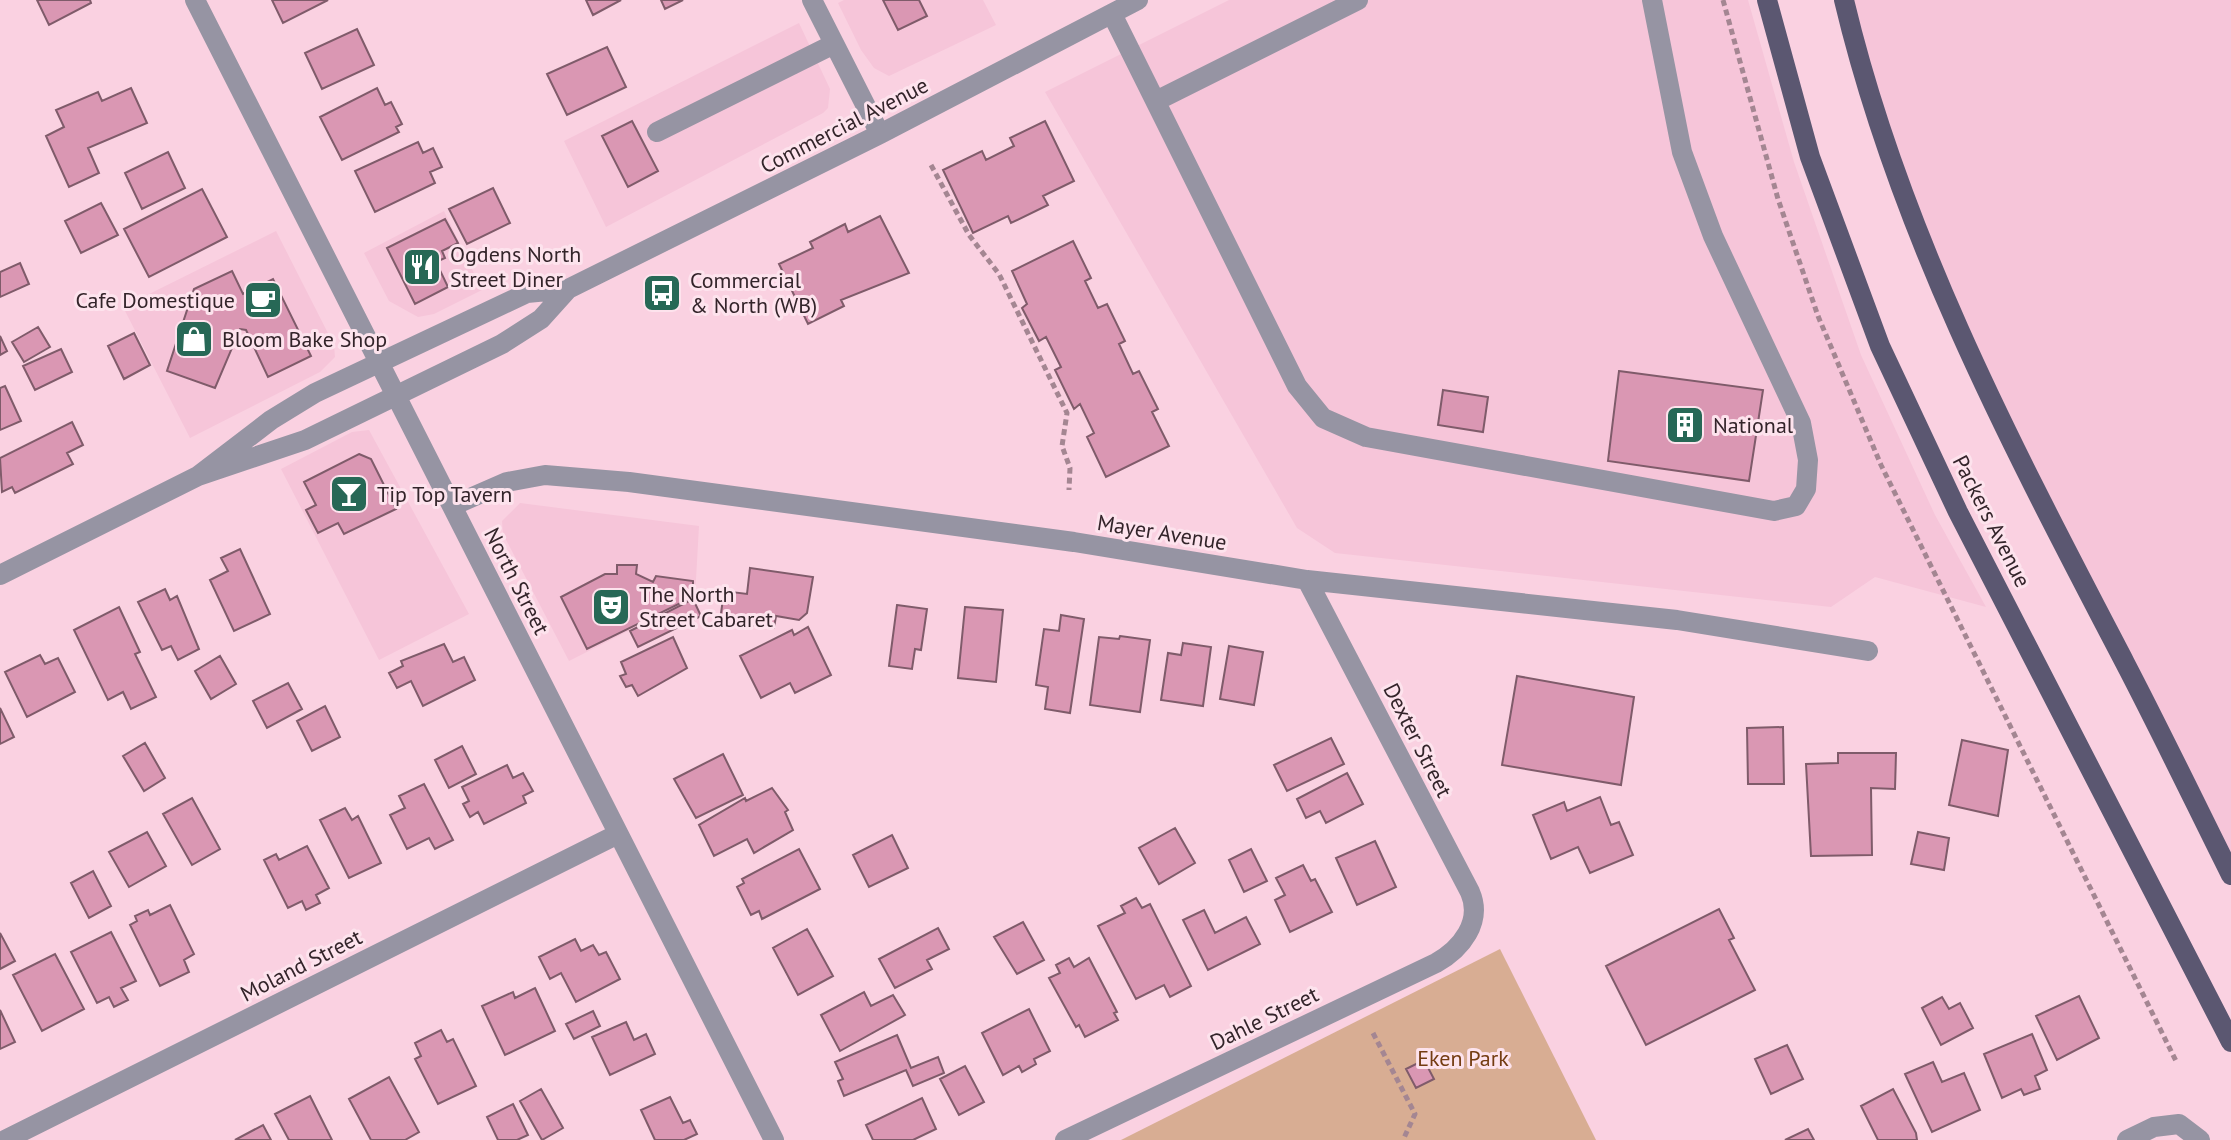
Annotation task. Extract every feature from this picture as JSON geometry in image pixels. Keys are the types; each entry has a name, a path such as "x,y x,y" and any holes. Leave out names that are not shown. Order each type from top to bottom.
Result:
{"main road":[{"name":"Packers Avenue","path":"1767,0 1810,157 1880,346 1958,512 2231,1042"},
{"path":"1844,0 1883,142 1962,338 2042,505 2231,875"}],"street":[{"name":"North Street","path":"195,0 774,1140"},
{"path":"812,0 880,134"},
{"name":"Commercial Avenue","path":"198,476 289,408 527,293 568,289 880,134 1138,0"},
{"path":"1156,101 1358,0"},
{"path":"1112,14 1297,386 1323,418 1366,437 1774,511 1796,506 1806,489 1808,460 1801,423 1713,236 1682,152 1652,0"},
{"path":"657,132 834,44"},
{"name":"Commercial Avenue","path":"0,575 198,476 305,440 502,344 541,319 568,289"},
{"name":"Mayer Avenue","path":"452,506 507,482 545,475 573,477 1074,542 1307,580 1677,620 1868,651"},
{"name":"Dexter Street","path":"1307,580 1470,892 1474,911 1471,924"},
{"name":"Moland Street","path":"5,1140 618,834"},
{"name":"Dahle Street","path":"1065,1140 1436,963 1456,949 1471,924"},
{"path":"2127,1140 2154,1127 2179,1124 2200,1140"}],"path":[{"path":"1723,0 1778,199 1813,301 1881,465 2176,1061"},
{"path":"931,165 969,235 999,274 1067,413 1062,446 1070,468 1069,490"},
{"path":"1373,1033 1415,1114 1403,1140"}],"shaded area":[{"path":"844,0 983,0 996,25 889,76 874,68 861,50 838,3"},
{"path":"1229,0 1748,0 1794,162 1861,355 1935,515 1986,607 1875,577 1831,607 1335,553 1297,528 1045,92"},
{"path":"1844,0 2231,0 2231,875 1961,338"},
{"path":"799,23 830,89 828,108 606,227 564,141"},
{"path":"444,211 482,290 434,314 418,317 389,301 364,253"},
{"path":"276,231 334,345 335,357 320,372 190,438 123,307"},
{"path":"369,430 469,614 379,660 281,469 352,432"},
{"path":"520,503 699,526 695,597 569,661 503,534 502,521"}],"green space":[{"name":"Eken Park","path":"1500,949 1596,1140 1121,1140"}],"building":[{"path":"37,0 90,0 91,3 49,25"},
{"path":"272,0 328,0 283,23"},
{"path":"586,0 621,0 593,15"},
{"path":"661,0 683,0 665,9"},
{"path":"883,0 919,0 927,16 898,30"},
{"path":"357,29 374,65 322,89 305,53"},
{"path":"607,47 626,87 567,115 547,74"},
{"path":"131,88 147,123 88,148 99,173 69,187 46,136 64,127 56,110 98,92 102,101"},
{"path":"377,88 385,105 391,102 402,124 396,127 399,132 342,160 320,117"},
{"path":"632,121 658,171 628,187 602,136"},
{"path":"1045,121 1074,181 1043,196 1048,205 1011,223 1008,216 973,233 943,170 982,151 986,160 1014,146 1010,138"},
{"path":"418,142 423,153 433,148 442,167 430,172 435,183 375,212 355,171"},
{"path":"168,152 185,188 142,209 125,173"},
{"path":"493,188 510,223 467,244 449,209"},
{"path":"202,189 227,237 149,277 124,229"},
{"path":"101,203 118,235 81,253 65,221"},
{"path":"880,216 909,273 841,300 844,306 808,324 779,264 813,248 810,242 845,224 848,232"},
{"path":"445,219 458,243 442,251 445,258 436,262 448,287 415,304 387,248"},
{"path":"1073,241 1091,278 1085,281 1098,308 1107,304 1125,341 1119,344 1133,374 1139,371 1158,409 1152,412 1169,446 1106,477 1087,437 1094,433 1080,404 1074,409 1055,370 1061,367 1046,337 1039,341 1022,308 1027,304 1012,271"},
{"path":"20,263 29,284 0,297 0,272"},
{"path":"232,271 243,294 273,279 311,356 268,377 246,330 240,329 215,388 167,371 194,289"},
{"path":"38,327 50,347 24,362 12,342"},
{"path":"134,333 150,365 124,379 108,346"},
{"path":"0,336 7,351 0,355"},
{"path":"61,349 72,372 35,390 23,366"},
{"name":"National","path":"1619,371 1763,390 1749,481 1608,461"},
{"path":"5,386 21,421 0,430 0,388"},
{"path":"1443,390 1488,397 1483,432 1438,425"},
{"path":"72,422 83,445 67,453 73,464 15,493 12,487 2,492 0,458"},
{"name":"Tip Top Tavern","path":"359,454 371,459 396,509 344,534 338,523 318,533 306,510 316,505 304,482"},
{"path":"240,549 270,614 234,631 210,580 228,571 221,558"},
{"path":"617,565 637,565 636,574 653,582 656,576 693,581 693,597 587,649 561,597 605,574 617,574"},
{"path":"750,568 813,577 807,613 799,620 776,616 774,628 720,621 724,591 747,594"},
{"path":"165,589 170,600 177,596 199,649 178,660 171,646 162,650 138,602"},
{"path":"693,599 701,616 638,647 630,631"},
{"path":"897,605 927,609 921,650 915,649 912,669 889,666"},
{"path":"119,607 140,652 135,654 156,697 131,709 123,692 108,700 74,630"},
{"path":"965,607 1003,610 996,682 958,678"},
{"path":"1061,615 1084,619 1070,713 1045,709 1048,687 1036,685 1044,629 1059,631"},
{"path":"808,627 831,675 795,693 790,683 761,698 740,656 792,630 794,635"},
{"path":"1120,636 1150,640 1140,712 1090,705 1099,637 1119,639"},
{"path":"673,637 687,668 638,696 632,685 626,687 620,676 626,674 621,662"},
{"path":"1183,643 1211,647 1203,706 1161,700 1168,653 1181,655"},
{"path":"444,644 453,662 464,657 475,680 423,706 411,681 397,688 389,673 403,666 401,661"},
{"path":"1229,646 1263,652 1254,705 1220,699"},
{"path":"40,655 45,664 58,658 75,692 27,717 5,672"},
{"path":"220,656 236,684 211,699 195,671"},
{"path":"1517,676 1634,697 1621,785 1502,765"},
{"path":"288,683 302,709 267,728 253,701"},
{"path":"325,706 340,737 312,751 297,721"},
{"path":"0,708 14,737 0,744"},
{"path":"1783,727 1784,784 1748,784 1747,728"},
{"path":"1331,738 1344,764 1287,791 1274,765"},
{"path":"1962,740 2008,750 1998,816 1949,805"},
{"path":"145,743 165,778 144,791 123,756"},
{"path":"462,746 476,774 449,788 435,760"},
{"path":"1838,753 1896,753 1895,789 1871,788 1872,855 1811,856 1806,764 1838,763"},
{"path":"723,754 743,795 696,818 674,779"},
{"path":"507,765 513,778 523,773 533,791 523,796 526,803 484,824 478,812 470,817 463,804 469,801 462,787"},
{"path":"1347,773 1363,804 1326,823 1320,811 1306,818 1297,799"},
{"path":"424,784 453,840 435,849 429,838 407,849 390,815 405,808 399,796"},
{"path":"772,788 788,810 785,812 793,830 754,853 747,839 714,856 699,825 745,798 746,801"},
{"path":"1600,797 1611,825 1619,822 1633,855 1590,873 1578,847 1551,859 1533,815 1564,802 1567,811"},
{"path":"192,798 220,849 192,865 163,814"},
{"path":"345,808 352,820 358,816 381,863 349,878 320,820"},
{"path":"1175,828 1195,863 1159,884 1139,848"},
{"path":"147,832 166,866 129,887 109,852"},
{"path":"1918,832 1949,838 1944,870 1911,864"},
{"path":"892,835 908,868 869,887 853,855"},
{"path":"1375,841 1396,887 1357,905 1336,858"},
{"path":"307,846 329,888 316,895 320,903 306,910 302,901 288,908 264,860 276,854 279,860"},
{"path":"799,849 820,889 762,919 759,911 751,915 737,887 744,883 742,879"},
{"path":"1251,849 1267,881 1244,892 1229,860"},
{"path":"1303,865 1311,881 1315,879 1332,912 1290,932 1275,900 1285,895 1276,878"},
{"path":"93,871 111,906 89,918 71,883"},
{"path":"1136,898 1142,908 1150,904 1191,986 1170,997 1164,985 1136,999 1098,926 1125,913 1121,906"},
{"path":"170,905 194,954 184,960 189,972 160,986 130,925 137,921 135,916 148,910 150,915"},
{"path":"1719,909 1734,938 1729,940 1755,990 1646,1045 1606,966"},
{"path":"1204,910 1215,933 1246,917 1260,944 1208,970 1183,920"},
{"path":"1023,922 1044,960 1017,974 994,937"},
{"path":"938,928 949,949 927,960 932,969 895,988 879,959"},
{"path":"807,929 833,976 798,995 773,948"},
{"path":"111,932 136,981 121,988 128,1000 114,1007 109,997 97,1003 71,952"},
{"path":"0,933 15,961 0,969"},
{"path":"575,939 581,951 593,945 599,955 606,952 620,979 576,1002 561,973 550,979 539,957"},
{"path":"55,954 84,1009 42,1031 13,975"},
{"path":"1069,958 1074,967 1089,958 1117,1012 1114,1013 1118,1020 1085,1037 1079,1025 1076,1027 1049,978 1060,973 1056,965"},
{"path":"535,988 555,1031 505,1055 482,1006 513,992 515,998"},
{"path":"864,992 871,1006 893,995 905,1015 840,1051 821,1015"},
{"path":"2079,996 2099,1038 2057,1060 2036,1016"},
{"path":"1942,997 1949,1009 1960,1003 1973,1028 1941,1045 1922,1008"},
{"path":"1029,1009 1050,1051 1034,1059 1036,1064 1022,1072 1019,1066 1003,1075 982,1033"},
{"path":"0,1010 15,1042 0,1049"},
{"path":"593,1011 600,1026 574,1039 566,1024"},
{"path":"626,1022 634,1040 646,1034 655,1054 610,1075 592,1037"},
{"path":"441,1030 447,1042 453,1039 476,1086 438,1104 415,1059 421,1056 415,1043"},
{"path":"2032,1034 2047,1070 2035,1076 2040,1089 2024,1095 2021,1089 2002,1098 1984,1054"},
{"path":"897,1035 911,1068 938,1057 944,1073 913,1086 906,1070 844,1096 838,1081 843,1079 835,1062"},
{"path":"1787,1045 1803,1079 1771,1094 1755,1059"},
{"path":"1424,1060 1434,1079 1416,1088 1406,1069"},
{"path":"1933,1062 1942,1082 1964,1073 1980,1110 1932,1132 1905,1074"},
{"path":"965,1066 984,1102 959,1115 940,1079"},
{"path":"389,1077 419,1132 405,1140 371,1140 349,1099"},
{"path":"541,1089 563,1128 542,1140 520,1101"},
{"path":"1893,1089 1917,1140 1878,1140 1861,1106"},
{"path":"310,1096 332,1140 289,1140 275,1114"},
{"path":"670,1097 683,1123 690,1120 697,1134 684,1140 655,1140 641,1110"},
{"path":"922,1098 936,1129 913,1140 873,1140 866,1125"},
{"path":"513,1104 528,1135 517,1140 498,1140 487,1117"},
{"path":"263,1125 271,1140 235,1140"},
{"path":"1808,1129 1814,1140 1785,1140"}],"place":[{"name":"Ogdens North Street Diner","path":"422,267"},
{"name":"Commercial & North (WB)","path":"662,293"},
{"name":"Cafe Domestique","path":"263,300"},
{"name":"Bloom Bake Shop","path":"194,339"},
{"name":"National","path":"1685,425"},
{"name":"Tip Top Tavern","path":"349,494"},
{"name":"The North Street Cabaret","path":"611,607"}]}
